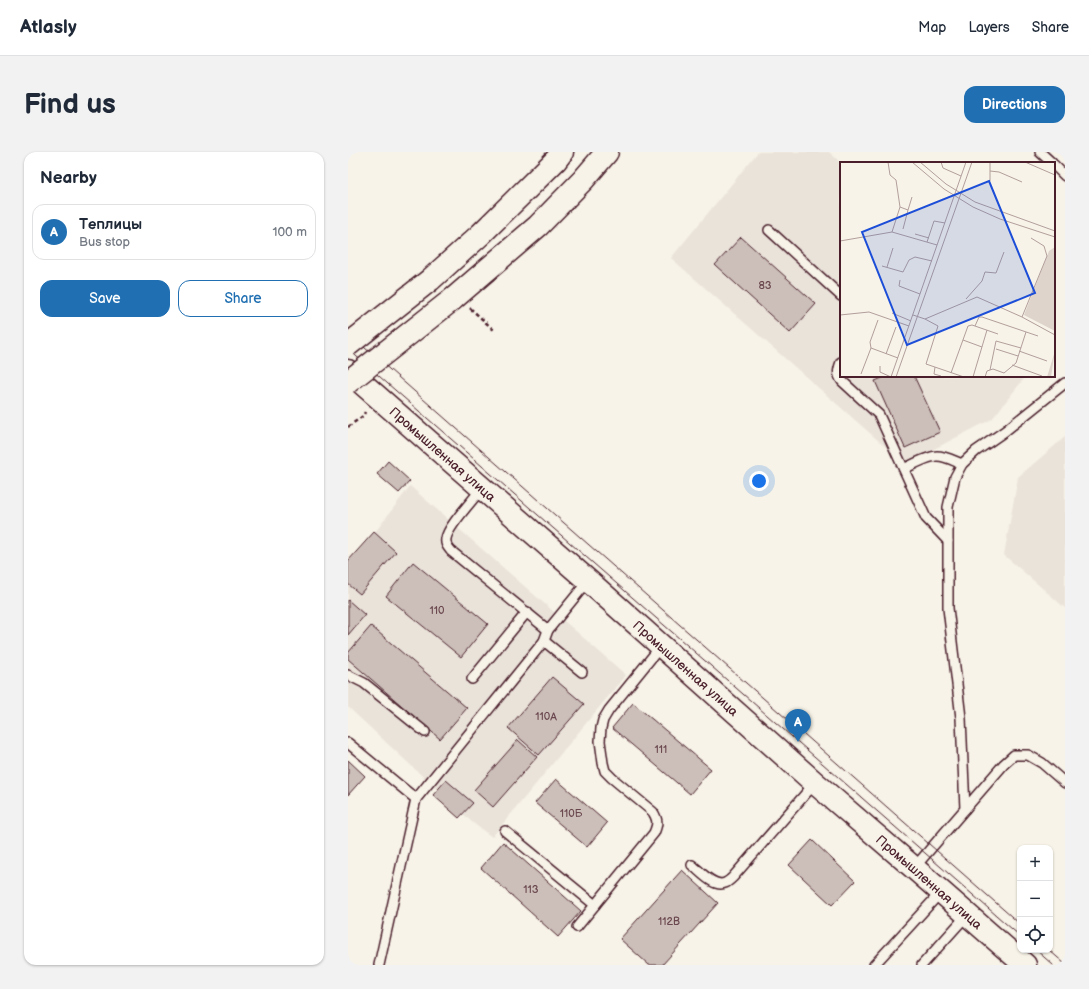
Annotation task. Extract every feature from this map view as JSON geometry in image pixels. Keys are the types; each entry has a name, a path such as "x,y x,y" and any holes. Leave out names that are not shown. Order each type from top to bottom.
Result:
{"main road":[{"path":"348,345 430,280 481,234 556,160 562,152"},
{"path":"348,382 459,301 538,226 583,180 607,152"},
{"name":"Промышленная улица","path":"348,371 588,581 815,783 1025,965"}],"lane":[{"path":"1040,152 1051,162"},
{"path":"1055,166 1065,176"},
{"path":"769,230 840,295"},
{"path":"840,365 838,370 842,381 879,415 926,518 948,541"},
{"path":"965,809 961,718 948,608 948,507 955,477 962,464 976,451 1005,431 1065,382"},
{"path":"904,469 936,456 962,464"},
{"path":"482,488 449,529 446,544 451,551 548,630"},
{"path":"379,965 416,799 544,641 548,630 588,581"},
{"path":"472,679 527,612"},
{"path":"544,641 582,672"},
{"path":"577,927 654,833 657,826 657,818 653,812 612,778 606,771 603,763 600,728 609,710 661,646"},
{"path":"348,675 364,683 425,732"},
{"path":"348,743 416,799"},
{"path":"914,868 1014,754 1028,755 1042,763 1065,783"},
{"path":"692,864 711,881 719,884 726,883 815,783"},
{"path":"505,831 596,905"},
{"path":"874,965 941,892"},
{"path":"922,965 967,915"}],"path":[{"path":"459,301 495,331"},
{"path":"348,427 362,416 373,393"}],"shaded area":[{"path":"758,152 829,152 840,162 840,377 1025,377 992,419 905,464 671,258"},
{"path":"1065,437 1065,608 1004,555 1018,477"},
{"path":"410,486 626,675 492,837 473,823 348,707 348,568"}],"building":[{"path":"741,237 816,304 790,333 715,265"},
{"path":"885,377 914,377 940,432 905,448 875,381"},
{"path":"388,461 410,481 399,493 377,474"},
{"path":"374,532 396,552 360,594 348,584 348,561"},
{"path":"413,562 488,624 461,657 386,596"},
{"path":"348,600 365,615 348,635"},
{"path":"371,626 467,708 440,739 348,659 348,653"},
{"path":"552,677 584,704 539,755 508,728"},
{"path":"633,703 711,769 690,794 612,728"},
{"path":"518,740 537,757 493,807 474,790"},
{"path":"348,760 365,776 348,795"},
{"path":"556,779 607,823 587,847 535,803"},
{"path":"446,780 473,803 459,818 433,795"},
{"path":"812,840 855,881 832,905 789,865"},
{"path":"503,842 581,911 558,937 481,868"},
{"path":"682,870 718,903 662,965 649,965 620,939"}],"tram line":[{"path":"348,333 1017,921"},
{"path":"348,349 1017,933"},
{"path":"1039,953 1053,965"},
{"path":"1052,953 1065,964"}],"place":[{"name":"Теплицы","path":"798,742"}]}
